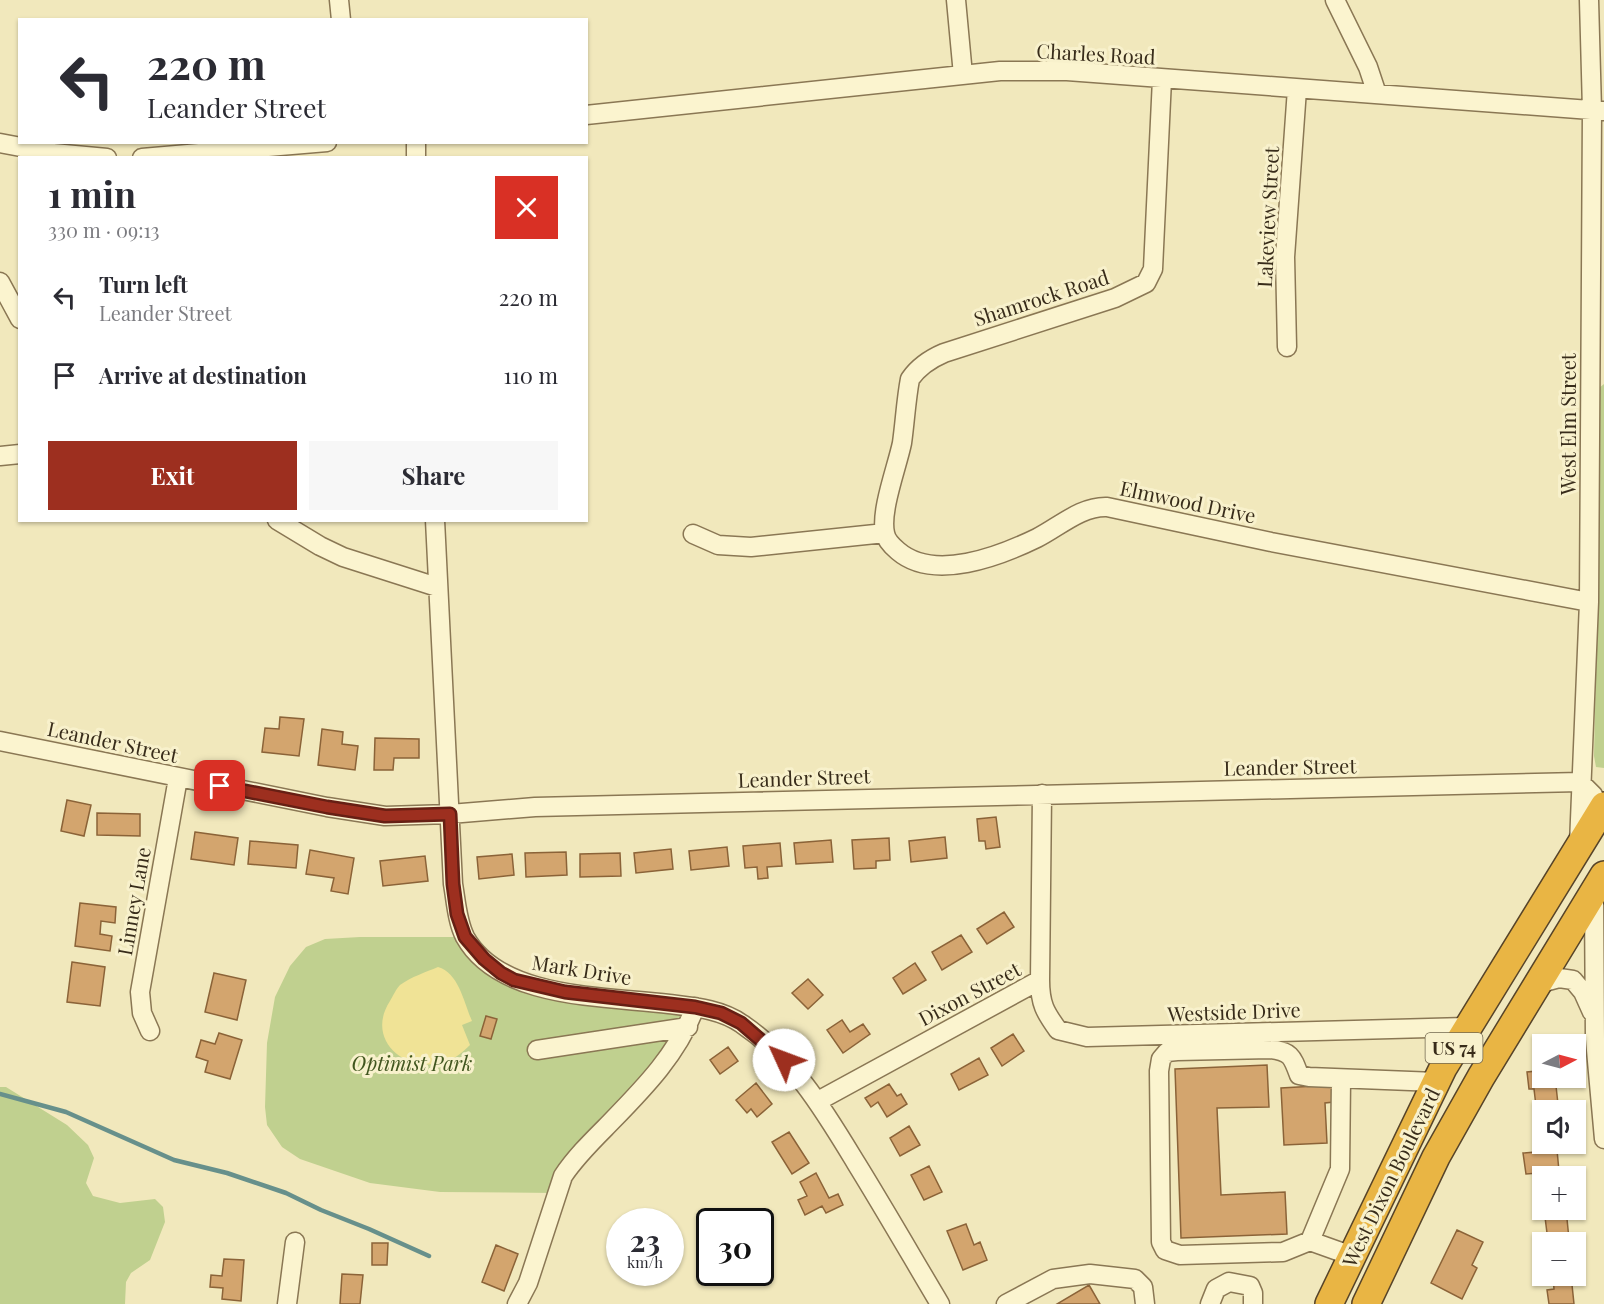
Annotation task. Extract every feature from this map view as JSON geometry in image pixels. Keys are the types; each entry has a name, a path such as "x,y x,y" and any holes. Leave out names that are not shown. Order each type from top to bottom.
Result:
{"highway":[{"name":"West Dixon Boulevard","path":"1329,1304 1436,1082 1466,1027 1602,809"},
{"path":"1481,1077 1478,1058 1488,1031 1590,859 1602,809"},
{"name":"West Dixon Boulevard","path":"1366,1304 1436,1157 1481,1077 1599,882"},
{"path":"1349,1304 1381,1230 1378,1200"}],"street":[{"path":"339,0 341,18"},
{"path":"956,0 963,75"},
{"path":"1335,0 1368,67 1377,94"},
{"name":"West Elm Street","path":"1579,847 1589,602 1598,111 1589,0"},
{"name":"Charles Road","path":"588,115 1000,71 1067,71 1598,111"},
{"name":"Shamrock Road","path":"885,533 885,514 902,441 910,379 916,371 931,358 944,352 1115,298 1146,283 1154,269 1162,79"},
{"name":"Lakeview Street","path":"1287,347 1285,257 1297,89"},
{"path":"0,143 53,153 86,156"},
{"path":"165,156 304,144"},
{"path":"0,282 18,315"},
{"path":"0,456 18,454"},
{"name":"Elmwood Drive","path":"885,533 890,544 904,556 921,563 939,565 967,563 1004,553 1039,537 1086,510 1107,507 1271,542 1589,602"},
{"path":"280,522 343,557 437,587"},
{"name":"Mark Drive","path":"435,522 453,884 457,914 465,937 484,959 514,980 565,992 695,1007 721,1013 741,1023 784,1060 818,1101 940,1304"},
{"path":"693,534 718,545 751,547 885,533"},
{"name":"Leander Street","path":"0,741 178,778 385,816 450,814 535,807 1580,782"},
{"name":"Linney Lane","path":"150,1031 142,1013 140,992 178,778"},
{"path":"1580,782 1593,795 1602,809"},
{"name":"Dixon Street","path":"818,1101 1040,980 1042,794"},
{"path":"1595,1019 1599,882"},
{"path":"1538,984 1559,978 1573,980 1584,993 1595,1019 1600,1039 1604,1139"},
{"name":"Westside Drive","path":"1040,980 1040,996 1044,1010 1058,1030 1087,1037 1166,1044 1466,1027"},
{"path":"517,1304 528,1283 563,1176 572,1162 626,1107 675,1049 688,1027 695,1007"},
{"path":"537,1050 688,1027"},
{"path":"1352,1257 1310,1241 1283,1252 1180,1255 1165,1250 1161,1242 1159,1071 1166,1044 1284,1051 1290,1055 1299,1075 1341,1080 1405,1079 1436,1082"},
{"path":"1310,1241 1340,1169 1341,1080"},
{"path":"287,1304 295,1242"},
{"path":"1006,1304 1040,1296 1053,1279 1090,1274 1136,1280 1143,1287 1144,1304"},
{"path":"1210,1304 1216,1289 1229,1282 1250,1286 1254,1293 1253,1304"}],"green space":[{"path":"1604,384 1604,768 1596,767 1594,756 1599,388"},
{"name":"Optimist Park","path":"465,937 501,973 695,1007 557,1193 440,1192 370,1183 300,1159 282,1147 267,1125 265,1107 267,1043 275,997 290,966 306,947 325,939"},
{"path":"0,1087 6,1087 67,1125 88,1145 94,1158 86,1183 93,1196 120,1203 155,1199 163,1207 165,1222 150,1260 131,1273 126,1282 125,1304 0,1304"}],"sand":[{"path":"438,967 451,975 463,998 472,1021 462,1025 470,1045 447,1061 418,1064 394,1052 386,1042 382,1029 383,1016 400,985"}],"building":[{"path":"280,717 304,719 299,756 262,752 265,728 279,729"},
{"path":"322,729 343,732 342,744 358,746 355,770 318,765"},
{"path":"375,738 419,739 419,758 394,758 393,770 374,770"},
{"path":"67,800 91,805 84,836 61,831"},
{"path":"97,813 140,814 140,836 97,835"},
{"path":"996,817 1000,847 986,849 985,841 979,841 977,819"},
{"path":"195,832 238,838 234,865 191,859"},
{"path":"945,837 947,858 911,862 909,841"},
{"path":"889,838 890,860 876,861 876,868 854,869 852,840"},
{"path":"831,840 833,862 796,864 794,843"},
{"path":"250,841 298,845 296,868 248,864"},
{"path":"780,843 782,866 767,867 768,878 758,879 757,867 745,868 743,846"},
{"path":"727,847 729,866 691,870 689,851"},
{"path":"671,849 673,869 636,873 634,853"},
{"path":"310,850 354,858 348,894 331,891 334,878 306,874"},
{"path":"566,852 567,875 526,877 525,853"},
{"path":"620,853 621,876 580,877 580,854"},
{"path":"512,854 514,875 479,879 477,857"},
{"path":"425,856 428,881 383,886 380,861"},
{"path":"80,903 116,907 115,923 101,921 100,934 112,936 110,951 75,946"},
{"path":"1004,912 1014,927 987,944 977,929"},
{"path":"961,935 972,952 942,970 932,952"},
{"path":"72,962 105,967 100,1006 67,1002"},
{"path":"915,963 926,980 903,994 893,978"},
{"path":"214,973 246,980 237,1020 205,1012"},
{"path":"808,979 823,995 808,1009 792,993"},
{"path":"486,1016 497,1019 491,1039 480,1036"},
{"path":"842,1020 850,1032 863,1024 870,1034 843,1053 827,1030"},
{"path":"219,1033 242,1040 230,1079 205,1072 208,1061 196,1057 201,1040 215,1044"},
{"path":"1013,1034 1024,1051 1002,1066 991,1048"},
{"path":"728,1047 738,1061 720,1074 710,1060"},
{"path":"979,1058 988,1075 959,1090 951,1074"},
{"path":"1267,1065 1269,1107 1217,1108 1221,1195 1285,1192 1287,1234 1181,1238 1175,1069"},
{"path":"1527,1072 1532,1072 1532,1088 1556,1088 1558,1100 1535,1100 1534,1089 1529,1089"},
{"path":"756,1083 772,1104 757,1117 751,1109 747,1113 736,1100"},
{"path":"889,1084 897,1096 901,1094 907,1104 887,1117 878,1102 871,1107 865,1098"},
{"path":"1333,1085 1334,1102 1325,1103 1327,1143 1284,1145 1281,1088"},
{"path":"909,1126 920,1145 900,1156 890,1138"},
{"path":"789,1132 809,1163 792,1174 772,1142"},
{"path":"1523,1153 1557,1154 1559,1166 1532,1166 1532,1174 1526,1174"},
{"path":"929,1166 942,1192 924,1200 911,1175"},
{"path":"816,1173 829,1198 838,1194 843,1205 826,1213 822,1206 805,1215 798,1200 807,1196 800,1182"},
{"path":"1545,1220 1567,1220 1568,1232 1547,1232"},
{"path":"966,1224 974,1245 980,1242 987,1260 963,1270 947,1231"},
{"path":"1457,1230 1483,1242 1472,1265 1477,1268 1462,1299 1431,1283"},
{"path":"372,1243 388,1243 387,1265 372,1265"},
{"path":"496,1245 518,1254 504,1291 482,1282"},
{"path":"224,1259 244,1260 241,1301 222,1299 223,1288 210,1287 211,1275 222,1276"},
{"path":"342,1274 363,1275 360,1304 340,1304"},
{"path":"1089,1285 1100,1304 1057,1304"},
{"path":"1554,1286 1572,1286 1574,1304 1549,1304 1547,1290 1554,1289"}],"waterway":[{"path":"0,1094 66,1112 174,1160 227,1173 286,1193 429,1256"}],"route":[{"path":"220,786 385,816 450,814 453,884 457,914 465,937 484,959 501,973 514,980 565,992 695,1007 721,1013 741,1023 784,1060"}]}
